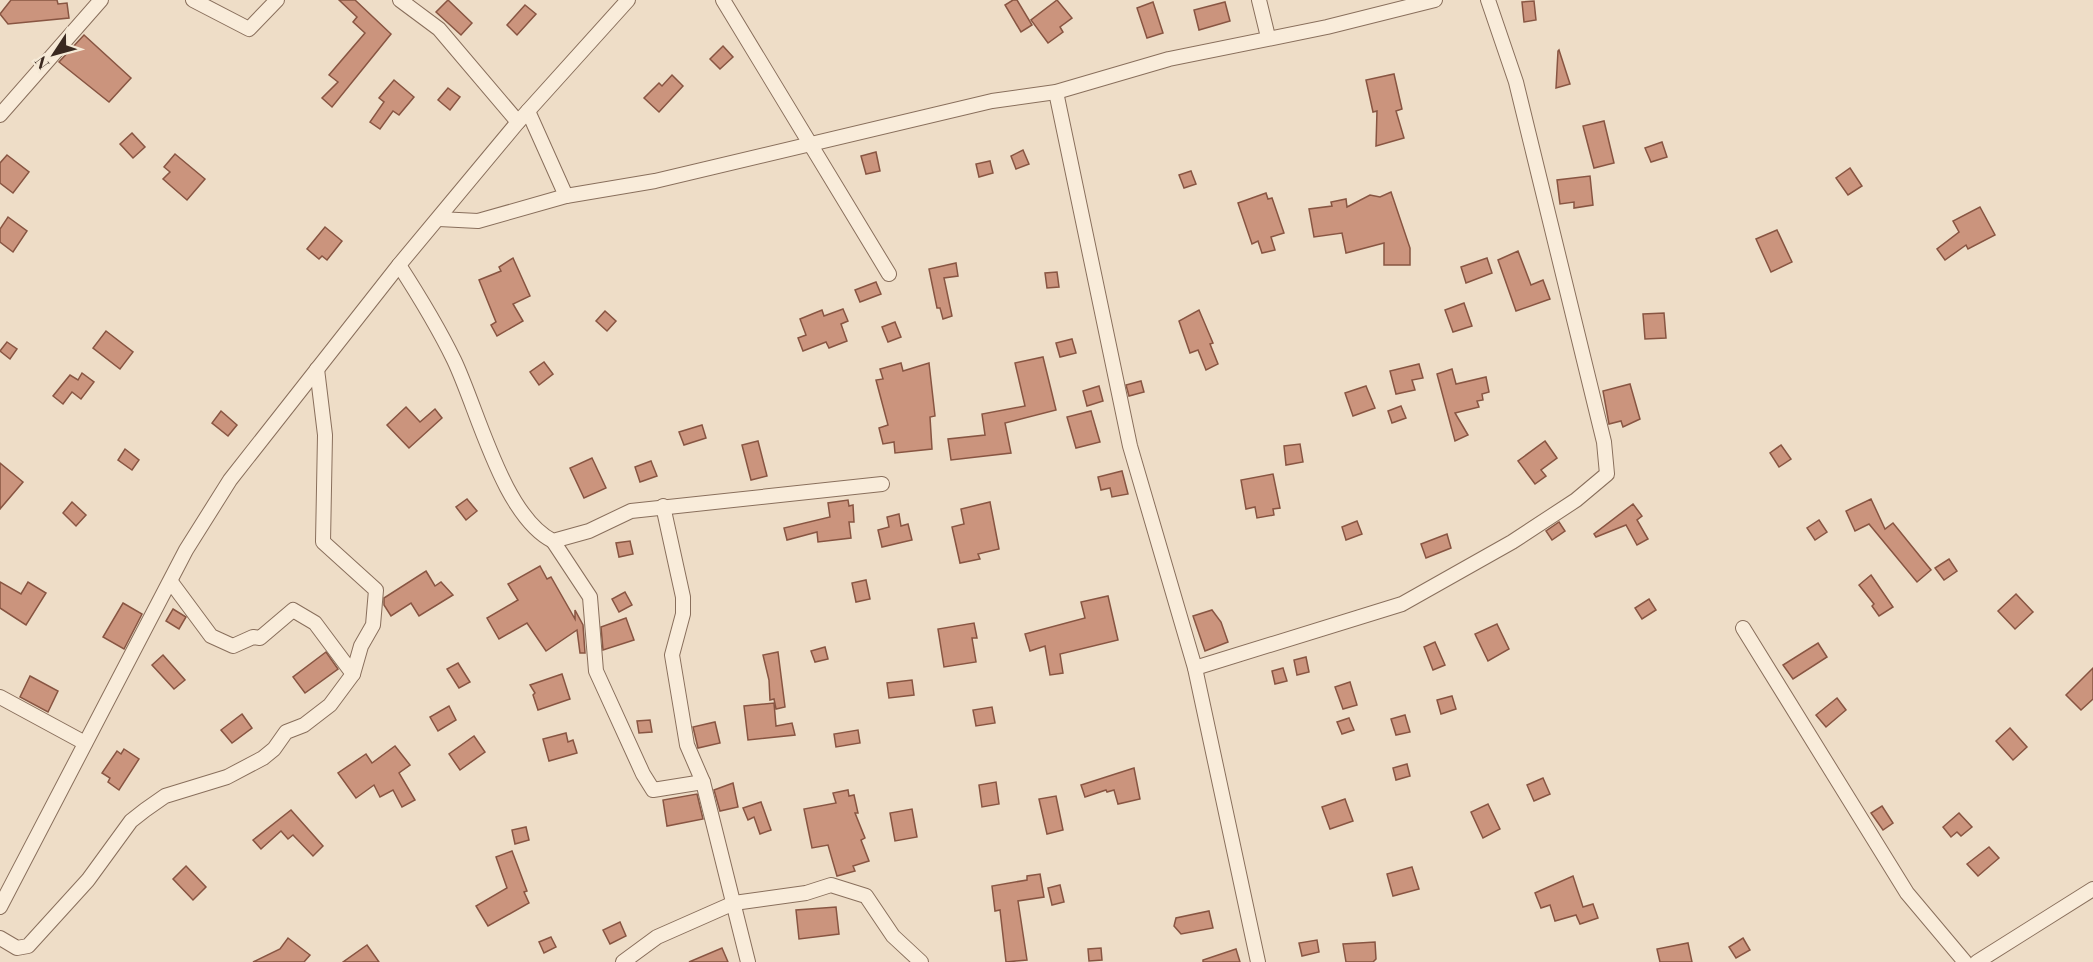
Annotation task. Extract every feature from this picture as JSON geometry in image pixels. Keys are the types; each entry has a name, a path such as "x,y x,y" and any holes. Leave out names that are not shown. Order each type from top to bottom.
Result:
{"street":[{"path":"0,115 100,0"},
{"path":"194,0 249,29 277,0"},
{"path":"400,0 439,29 523,116 566,196"},
{"path":"0,907 186,550 230,480 399,265 523,116 628,0"},
{"path":"723,0 889,274"},
{"path":"1259,0 1268,37"},
{"path":"439,219 478,221 566,196 655,181 992,101 1056,92 1169,59 1268,37 1327,27 1436,0"},
{"path":"1194,668 1402,604 1512,542 1576,500 1607,474 1604,442 1516,82 1488,0"},
{"path":"1056,92 1130,446 1194,668 1258,962"},
{"path":"399,265 421,299 454,360 493,457 521,514 530,525 553,541 590,597 596,671 648,782 653,790 703,782"},
{"path":"0,938 17,948 28,946 88,880 131,821 165,796 227,777 263,758 274,749 286,732 304,725 330,705 353,674 361,646 373,625 376,590 323,542 325,435 317,369"},
{"path":"553,541 589,531 631,511 882,484"},
{"path":"663,506 682,597 683,614 672,655 687,745 703,782 748,962"},
{"path":"171,582 215,640 233,646 253,637 260,638 293,610 315,623 353,674"},
{"path":"1743,628 1907,893 1965,962"},
{"path":"0,697 85,743"},
{"path":"623,962 657,937 734,903 806,893 831,885 866,896 893,936 921,962"},
{"path":"1977,962 2093,889"}],"building":[{"path":"11,0 57,0 58,4 67,3 69,18 8,24 0,14"},
{"path":"339,0 355,0 391,34 332,107 322,98 338,82 329,75 365,33 353,22 357,17"},
{"path":"448,0 472,23 461,35 436,12"},
{"path":"1017,0 1032,25 1021,32 1005,5"},
{"path":"1057,0 1072,18 1060,27 1063,32 1048,43 1031,20"},
{"path":"1534,1 1536,20 1524,22 1522,2"},
{"path":"1153,2 1163,33 1147,38 1137,8"},
{"path":"1225,2 1230,21 1199,30 1194,10"},
{"path":"525,5 536,14 517,35 507,25"},
{"path":"84,35 131,78 109,102 59,62"},
{"path":"723,46 733,57 720,69 710,59"},
{"path":"1558,51 1570,84 1556,88"},
{"path":"1394,74 1402,109 1396,111 1404,138 1376,146 1377,111 1373,112 1366,80"},
{"path":"672,75 683,86 659,112 644,98 659,83 662,86"},
{"path":"394,80 414,97 399,115 393,111 380,129 370,122 384,102 379,98"},
{"path":"448,88 460,97 450,110 438,100"},
{"path":"1604,121 1614,163 1594,168 1583,126"},
{"path":"132,133 145,147 133,158 120,144"},
{"path":"1662,142 1667,157 1651,162 1645,148"},
{"path":"1023,150 1029,164 1016,169 1011,156"},
{"path":"876,152 880,171 866,174 861,156"},
{"path":"175,154 205,179 187,200 163,179 170,172 164,167"},
{"path":"7,155 29,172 13,193 0,183 0,163"},
{"path":"990,161 993,173 979,177 976,164"},
{"path":"1850,168 1862,186 1848,195 1836,178"},
{"path":"1191,171 1196,184 1184,188 1179,175"},
{"path":"1590,176 1593,205 1574,208 1574,202 1560,204 1557,180"},
{"path":"1391,192 1410,248 1410,265 1384,265 1384,243 1346,253 1342,233 1314,237 1309,209 1332,206 1331,202 1346,199 1347,207 1370,195 1380,197"},
{"path":"1266,193 1268,199 1272,198 1284,233 1271,237 1275,250 1262,253 1258,241 1252,244 1238,203"},
{"path":"1980,207 1995,235 1968,249 1966,245 1945,260 1937,249 1959,232 1953,221"},
{"path":"8,217 27,231 13,252 0,242 0,229"},
{"path":"325,227 342,241 327,260 322,256 319,259 307,249"},
{"path":"1777,230 1792,262 1771,272 1756,239"},
{"path":"1518,251 1531,285 1543,280 1550,299 1516,311 1498,260"},
{"path":"513,258 530,296 513,304 523,321 497,336 491,325 496,322 479,280 501,271 499,267"},
{"path":"1487,258 1492,273 1466,283 1461,267"},
{"path":"956,263 958,276 944,278 952,316 943,319 940,308 937,308 929,269"},
{"path":"1057,272 1059,287 1047,288 1045,273"},
{"path":"876,282 881,294 860,302 855,290"},
{"path":"1464,303 1472,326 1453,332 1445,310"},
{"path":"843,309 848,321 841,324 847,341 829,348 826,342 803,351 798,338 806,335 800,319 822,310 824,316"},
{"path":"1199,310 1213,343 1210,344 1218,364 1206,370 1198,350 1190,353 1179,321"},
{"path":"605,311 616,321 607,331 596,321"},
{"path":"1664,313 1666,338 1645,339 1643,314"},
{"path":"895,322 901,337 888,342 882,327"},
{"path":"106,331 133,352 120,369 93,348"},
{"path":"1072,339 1076,353 1060,357 1056,343"},
{"path":"7,342 17,349 10,359 0,351"},
{"path":"1043,357 1056,410 1005,423 1011,453 951,460 948,439 985,435 982,414 1025,406 1015,363"},
{"path":"544,362 553,374 539,385 530,372"},
{"path":"901,363 903,371 929,363 935,416 930,417 932,449 895,453 894,442 883,444 879,428 888,425 876,380 883,379 880,369"},
{"path":"1419,364 1423,378 1412,380 1415,390 1396,394 1390,371"},
{"path":"1452,369 1456,384 1486,377 1489,392 1482,394 1483,400 1477,401 1479,407 1455,413 1468,435 1455,441 1437,374"},
{"path":"82,373 94,382 81,399 72,392 63,404 53,396 70,375 78,380"},
{"path":"1141,381 1144,392 1129,396 1126,385"},
{"path":"1630,384 1640,419 1623,427 1621,421 1609,424 1603,391"},
{"path":"1099,386 1103,401 1087,406 1083,391"},
{"path":"1366,386 1375,408 1353,416 1345,393"},
{"path":"1401,406 1406,418 1392,423 1388,411"},
{"path":"406,407 420,422 435,409 442,418 409,448 387,425"},
{"path":"221,411 237,425 228,436 212,423"},
{"path":"1091,411 1100,442 1076,448 1067,417"},
{"path":"702,425 706,438 684,445 679,432"},
{"path":"758,441 767,476 751,480 742,445"},
{"path":"1545,441 1557,458 1541,470 1546,476 1535,484 1518,461"},
{"path":"1300,444 1303,462 1286,465 1284,446"},
{"path":"1781,445 1791,459 1779,467 1770,453"},
{"path":"125,449 139,460 132,470 118,460"},
{"path":"592,458 606,488 584,498 570,468"},
{"path":"651,461 657,476 640,482 635,467"},
{"path":"0,463 23,482 0,509"},
{"path":"1122,471 1128,494 1112,497 1110,488 1101,490 1098,477"},
{"path":"1273,474 1280,508 1273,509 1274,515 1257,518 1255,507 1246,509 1241,480"},
{"path":"467,499 477,511 466,520 456,507"},
{"path":"1871,499 1885,529 1893,523 1931,570 1917,582 1869,524 1855,531 1846,511"},
{"path":"848,500 849,506 853,505 854,522 849,522 851,538 818,542 817,532 787,540 784,528 830,517 828,503"},
{"path":"72,502 86,515 76,526 63,513"},
{"path":"990,502 999,549 978,554 980,559 960,563 952,527 964,524 961,509"},
{"path":"1633,504 1642,516 1637,520 1648,539 1637,545 1626,525 1596,537 1594,534"},
{"path":"899,514 901,526 908,524 912,540 882,547 878,530 889,527 887,517"},
{"path":"1819,520 1827,532 1815,540 1807,528"},
{"path":"1357,521 1362,534 1346,540 1342,527"},
{"path":"1559,522 1565,531 1552,540 1546,531"},
{"path":"1447,534 1451,548 1426,558 1421,544"},
{"path":"630,541 633,554 619,557 616,543"},
{"path":"1949,559 1957,571 1944,580 1935,568"},
{"path":"540,566 547,579 551,577 575,619 575,610 583,625 585,653 580,653 577,630 546,651 527,623 499,639 487,618 518,600 508,584"},
{"path":"426,571 435,586 441,582 453,595 419,616 411,603 391,616 384,605 384,598"},
{"path":"1871,575 1893,607 1879,616 1872,606 1874,604 1859,585"},
{"path":"866,580 870,599 856,602 852,583"},
{"path":"0,582 21,594 28,582 46,593 26,625 0,608"},
{"path":"625,592 632,605 619,612 612,599"},
{"path":"2016,594 2033,612 2015,629 1998,611"},
{"path":"1108,596 1118,640 1060,654 1063,673 1050,675 1045,646 1030,651 1025,634 1085,618 1081,602"},
{"path":"1649,599 1656,610 1642,619 1635,608"},
{"path":"123,603 142,614 124,649 103,637"},
{"path":"173,609 186,617 179,629 166,621"},
{"path":"1212,610 1221,622 1228,642 1205,651 1193,616"},
{"path":"626,618 634,640 603,650 601,627"},
{"path":"974,623 977,638 972,638 976,662 944,667 938,629"},
{"path":"1497,624 1509,649 1488,661 1475,634"},
{"path":"1435,642 1445,665 1433,670 1424,647"},
{"path":"1818,643 1827,657 1793,679 1783,665"},
{"path":"825,647 828,659 815,662 811,651"},
{"path":"326,652 338,669 305,693 293,677"},
{"path":"778,652 785,707 776,709 774,699 770,700 769,680 763,655"},
{"path":"163,655 185,680 174,689 152,665"},
{"path":"1306,657 1309,672 1297,675 1294,660"},
{"path":"458,663 470,682 459,688 447,669"},
{"path":"1283,668 1287,681 1275,684 1272,671"},
{"path":"2093,668 2093,699 2081,710 2066,695"},
{"path":"562,674 570,699 538,710 533,695 535,693 530,685"},
{"path":"30,676 58,691 48,712 20,697"},
{"path":"912,680 914,695 889,698 887,683"},
{"path":"1350,682 1357,705 1343,709 1335,687"},
{"path":"1452,696 1456,709 1441,714 1437,700"},
{"path":"1837,698 1846,710 1826,727 1816,715"},
{"path":"774,703 776,726 792,723 795,735 748,740 744,706"},
{"path":"449,706 456,720 438,731 430,717"},
{"path":"992,707 995,723 976,726 973,710"},
{"path":"242,714 252,728 232,743 221,730"},
{"path":"1405,715 1410,732 1396,735 1391,719"},
{"path":"1349,718 1354,730 1342,734 1337,722"},
{"path":"650,720 652,732 639,733 637,721"},
{"path":"715,722 720,743 698,748 693,727"},
{"path":"2010,728 2027,747 2013,760 1996,741"},
{"path":"858,730 860,743 836,747 834,734"},
{"path":"566,733 568,742 573,740 577,753 549,761 543,739"},
{"path":"474,736 485,752 460,770 449,754"},
{"path":"395,746 410,765 399,773 415,800 402,807 393,790 380,797 374,785 356,798 338,773 366,754 372,763"},
{"path":"124,749 139,759 119,790 108,782 110,778 102,773 117,751 121,754"},
{"path":"1407,764 1410,776 1396,780 1393,768"},
{"path":"1134,768 1140,799 1118,804 1114,790 1107,792 1106,790 1085,797 1081,785"},
{"path":"1543,778 1550,794 1534,801 1527,785"},
{"path":"996,782 999,804 982,807 979,785"},
{"path":"733,783 738,807 720,811 714,790"},
{"path":"848,790 849,796 854,795 858,813 855,813 865,838 861,840 869,861 853,866 855,871 837,876 828,845 812,848 804,809 836,803 833,793"},
{"path":"697,794 703,819 667,826 663,800"},
{"path":"1056,796 1063,830 1047,834 1039,799"},
{"path":"1345,799 1353,821 1330,829 1322,807"},
{"path":"761,802 771,830 760,834 754,817 748,820 743,808"},
{"path":"1488,804 1500,829 1483,838 1471,812"},
{"path":"1882,806 1893,823 1883,830 1871,813"},
{"path":"912,809 917,837 895,841 890,813"},
{"path":"291,810 323,846 313,856 293,835 288,839 281,831 261,849 253,840"},
{"path":"1959,813 1972,827 1961,836 1957,832 1951,837 1943,827"},
{"path":"526,827 529,840 515,844 512,830"},
{"path":"1989,847 1999,858 1978,876 1967,864"},
{"path":"512,851 527,891 524,892 529,903 488,926 476,906 507,888 496,857"},
{"path":"186,866 206,887 193,900 173,879"},
{"path":"1412,867 1419,889 1393,896 1387,874"},
{"path":"1040,874 1044,897 1018,901 1027,960 1006,962 1000,910 995,911 992,886 1027,880 1027,876"},
{"path":"1573,876 1583,907 1593,904 1598,918 1580,924 1576,915 1555,921 1550,905 1541,908 1535,893"},
{"path":"1060,885 1064,902 1052,905 1048,888"},
{"path":"836,907 839,934 799,939 796,910"},
{"path":"1209,911 1213,928 1181,934 1174,926 1176,918"},
{"path":"620,922 626,936 610,944 603,930"},
{"path":"551,937 556,947 544,953 539,942"},
{"path":"288,938 310,955 304,962 253,962 280,949"},
{"path":"1743,938 1750,950 1736,958 1729,947"},
{"path":"1317,940 1319,952 1302,956 1299,943"},
{"path":"1375,942 1376,959 1373,962 1346,962 1343,944"},
{"path":"1688,943 1692,962 1660,962 1657,949"},
{"path":"367,945 379,962 343,962"},
{"path":"722,948 728,962 689,962"},
{"path":"1101,948 1102,960 1089,961 1088,949"},
{"path":"1236,949 1240,962 1203,962 1203,960"}]}
